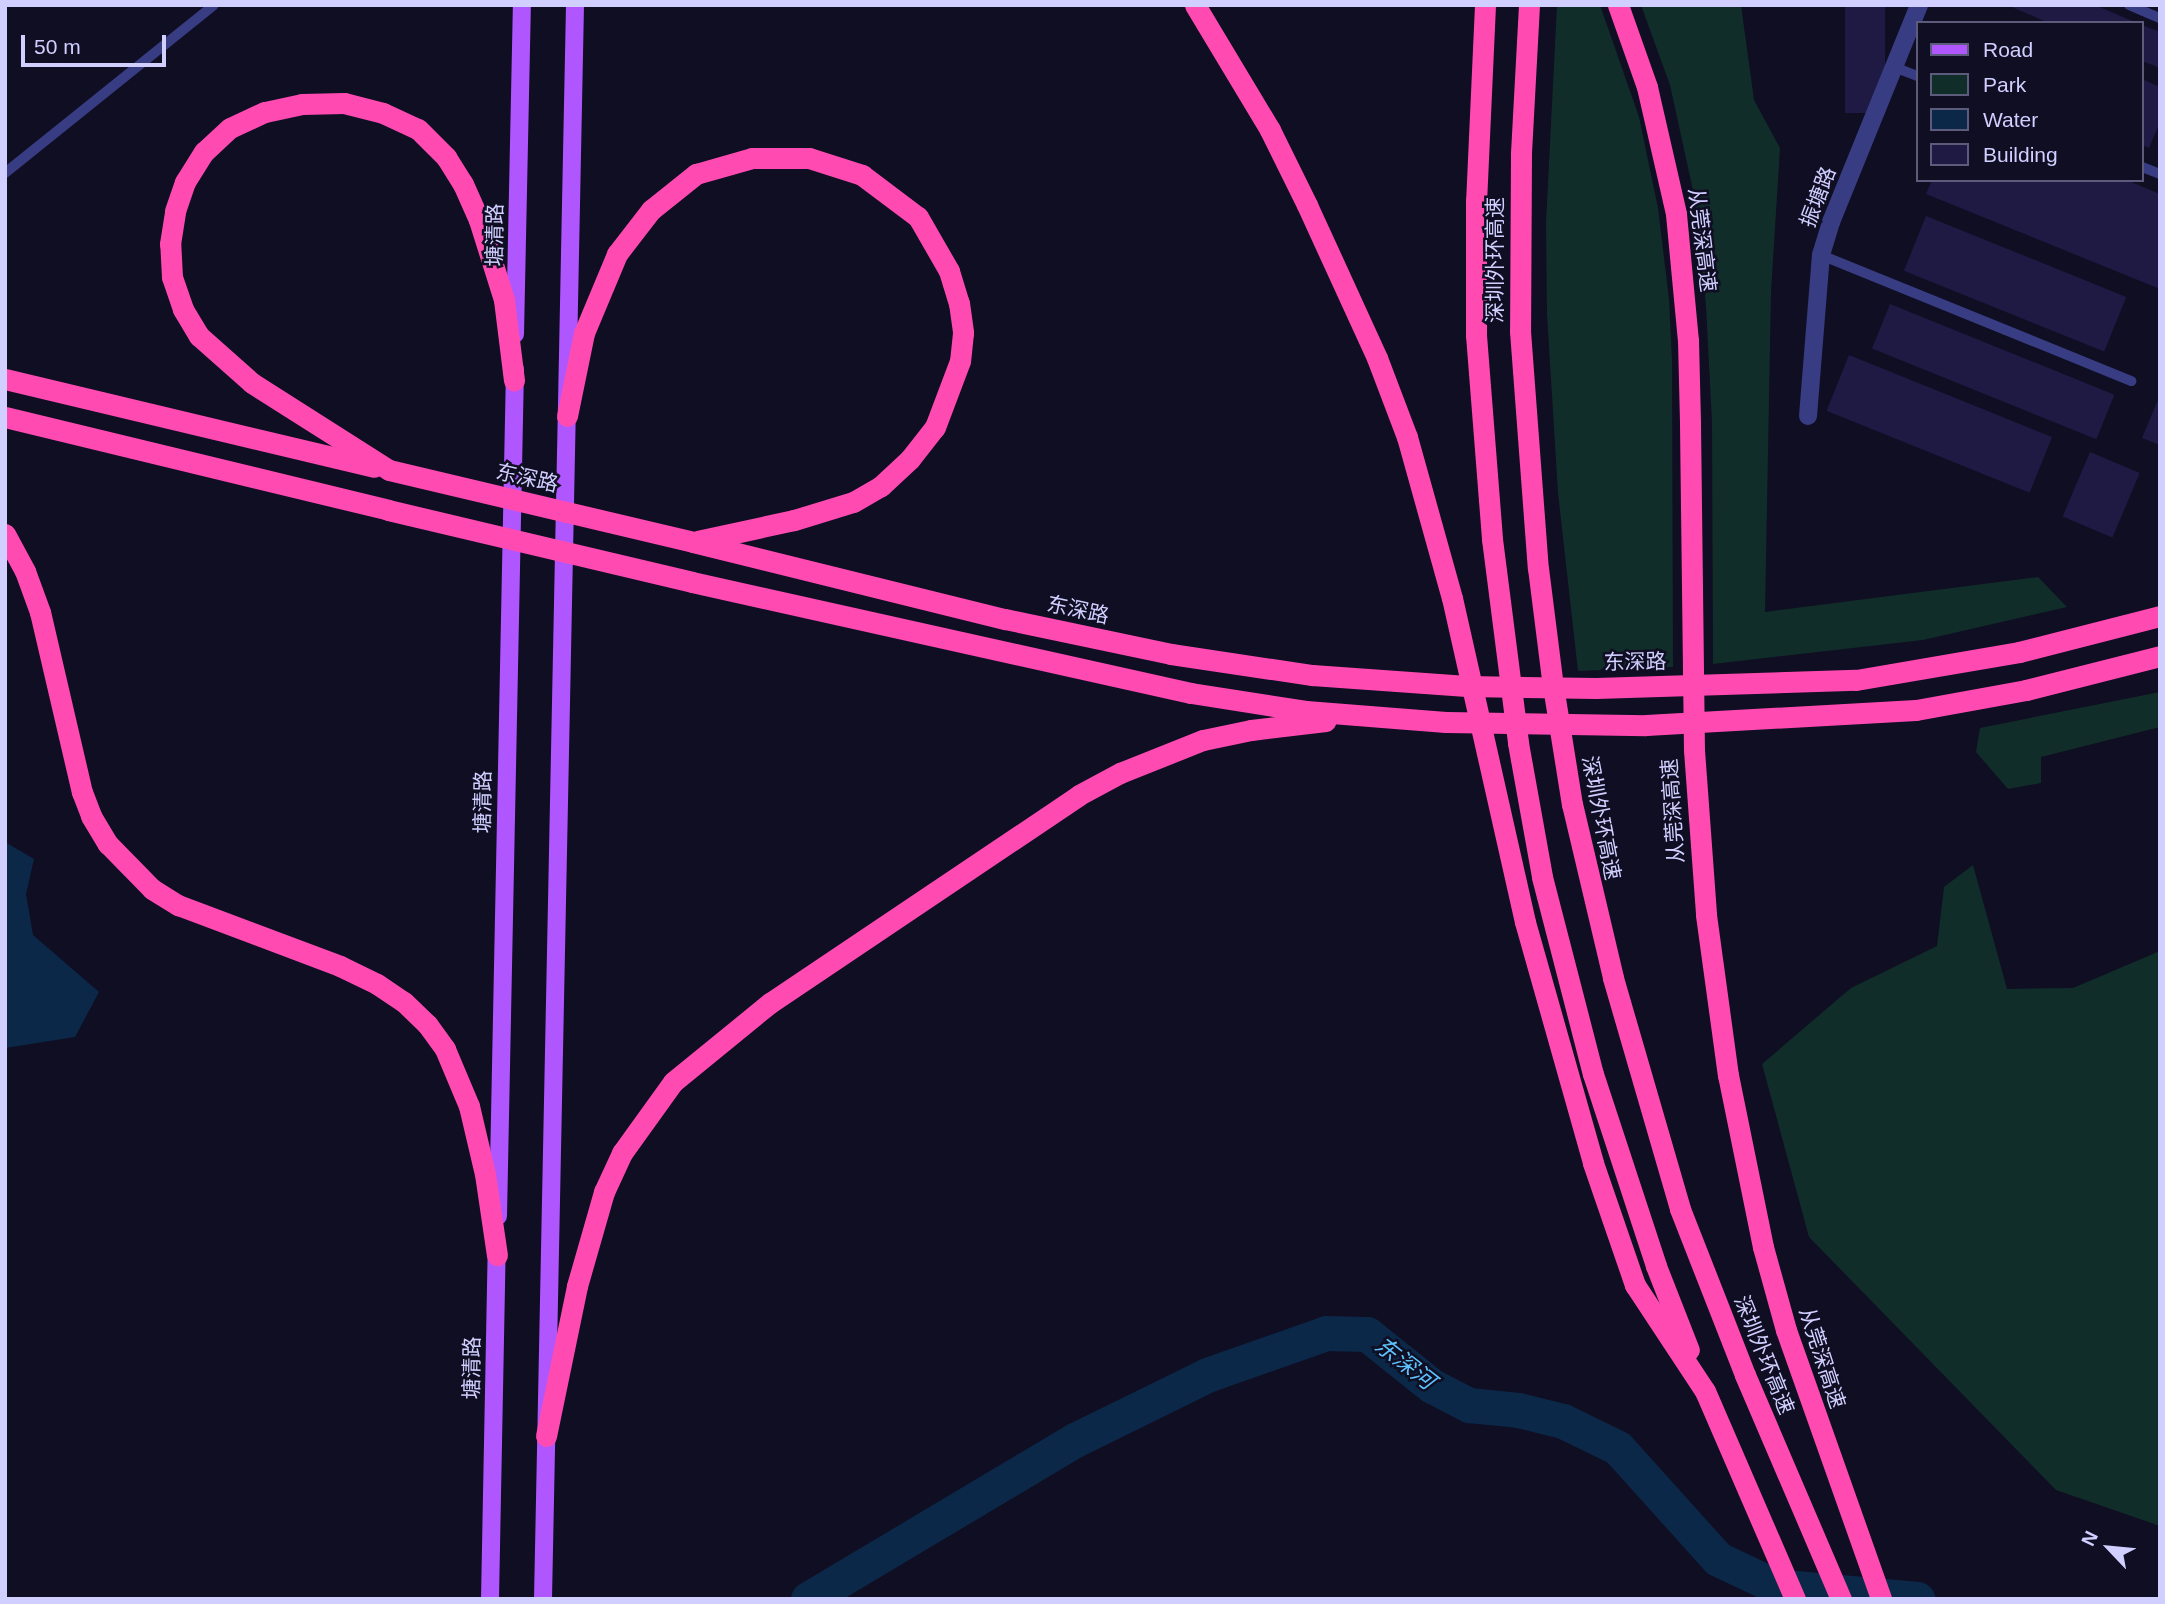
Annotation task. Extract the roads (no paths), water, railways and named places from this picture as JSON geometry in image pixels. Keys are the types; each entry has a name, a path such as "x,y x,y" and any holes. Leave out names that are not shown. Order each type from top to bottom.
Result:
{"highway":[{"path":"1195,5 1270,130 1307,205 1371,345 1407,437 1432,517 1452,598 1528,935 1593,1163 1635,1285 1705,1391"},
{"name":"深圳外环高速","path":"1485,5 1476,186 1476,335 1491,525 1518,743 1542,877 1597,1087 1656,1266 1705,1391 1795,1599"},
{"name":"深圳外环高速","path":"1529,5 1520,212 1523,390 1547,639 1575,816 1616,989 1681,1209 1745,1375 1841,1599"},
{"name":"从莞深高速","path":"1618,5 1647,87 1676,214 1688,341 1693,750 1706,915 1728,1075 1763,1247 1786,1330 1881,1599"},
{"path":"390,470 252,383 199,336 183,309 172,277 170,244 175,211 185,182 204,152 230,128 265,112 302,104 344,103 383,113 418,129 446,157 463,184 479,220 504,300 514,380"},
{"path":"566,416 584,333 604,278 617,254 650,210 696,174 752,158 809,158 862,175 918,217 949,271 959,303 963,333 960,362 935,427 911,459 881,486 853,502 794,520 693,542"},
{"name":"东深路","path":"5,379 1005,619 1171,654 1312,675 1467,687 1596,688 1856,680 2019,652 2160,616"},
{"path":"5,417 692,582 1114,679 1248,704 1368,717 1522,724 1646,725 1916,710 2040,687 2160,656"},
{"path":"5,534 25,570 40,612 82,792 91,816 108,844 152,889 178,905 340,966 386,990 426,1024 445,1049 469,1106 485,1174 497,1255"},
{"path":"546,1437 577,1286 604,1192 622,1153 644,1118 682,1074 770,1003 1079,795 1120,773 1203,740 1251,730 1368,717"}],"main road":[{"name":"塘清路","path":"490,1599 522,5"},
{"path":"544,1599 575,5"}],"street":[{"name":"振塘路","path":"1808,416 1821,255 1831,222 1919,5"}],"lane":[{"path":"5,173 214,5"},
{"path":"2129,5 2159,14"},
{"path":"1894,67 1916,75"},
{"path":"1821,255 2131,381"}],"water":[{"path":"5,842 34,859 26,894 33,935 99,992 75,1037 5,1048"}],"waterway":[{"name":"东深河","path":"808,1599 1075,1440 1207,1375 1326,1333 1367,1334 1432,1386 1469,1405 1518,1410 1563,1421 1618,1448 1718,1559 1775,1586 1917,1599"}]}
